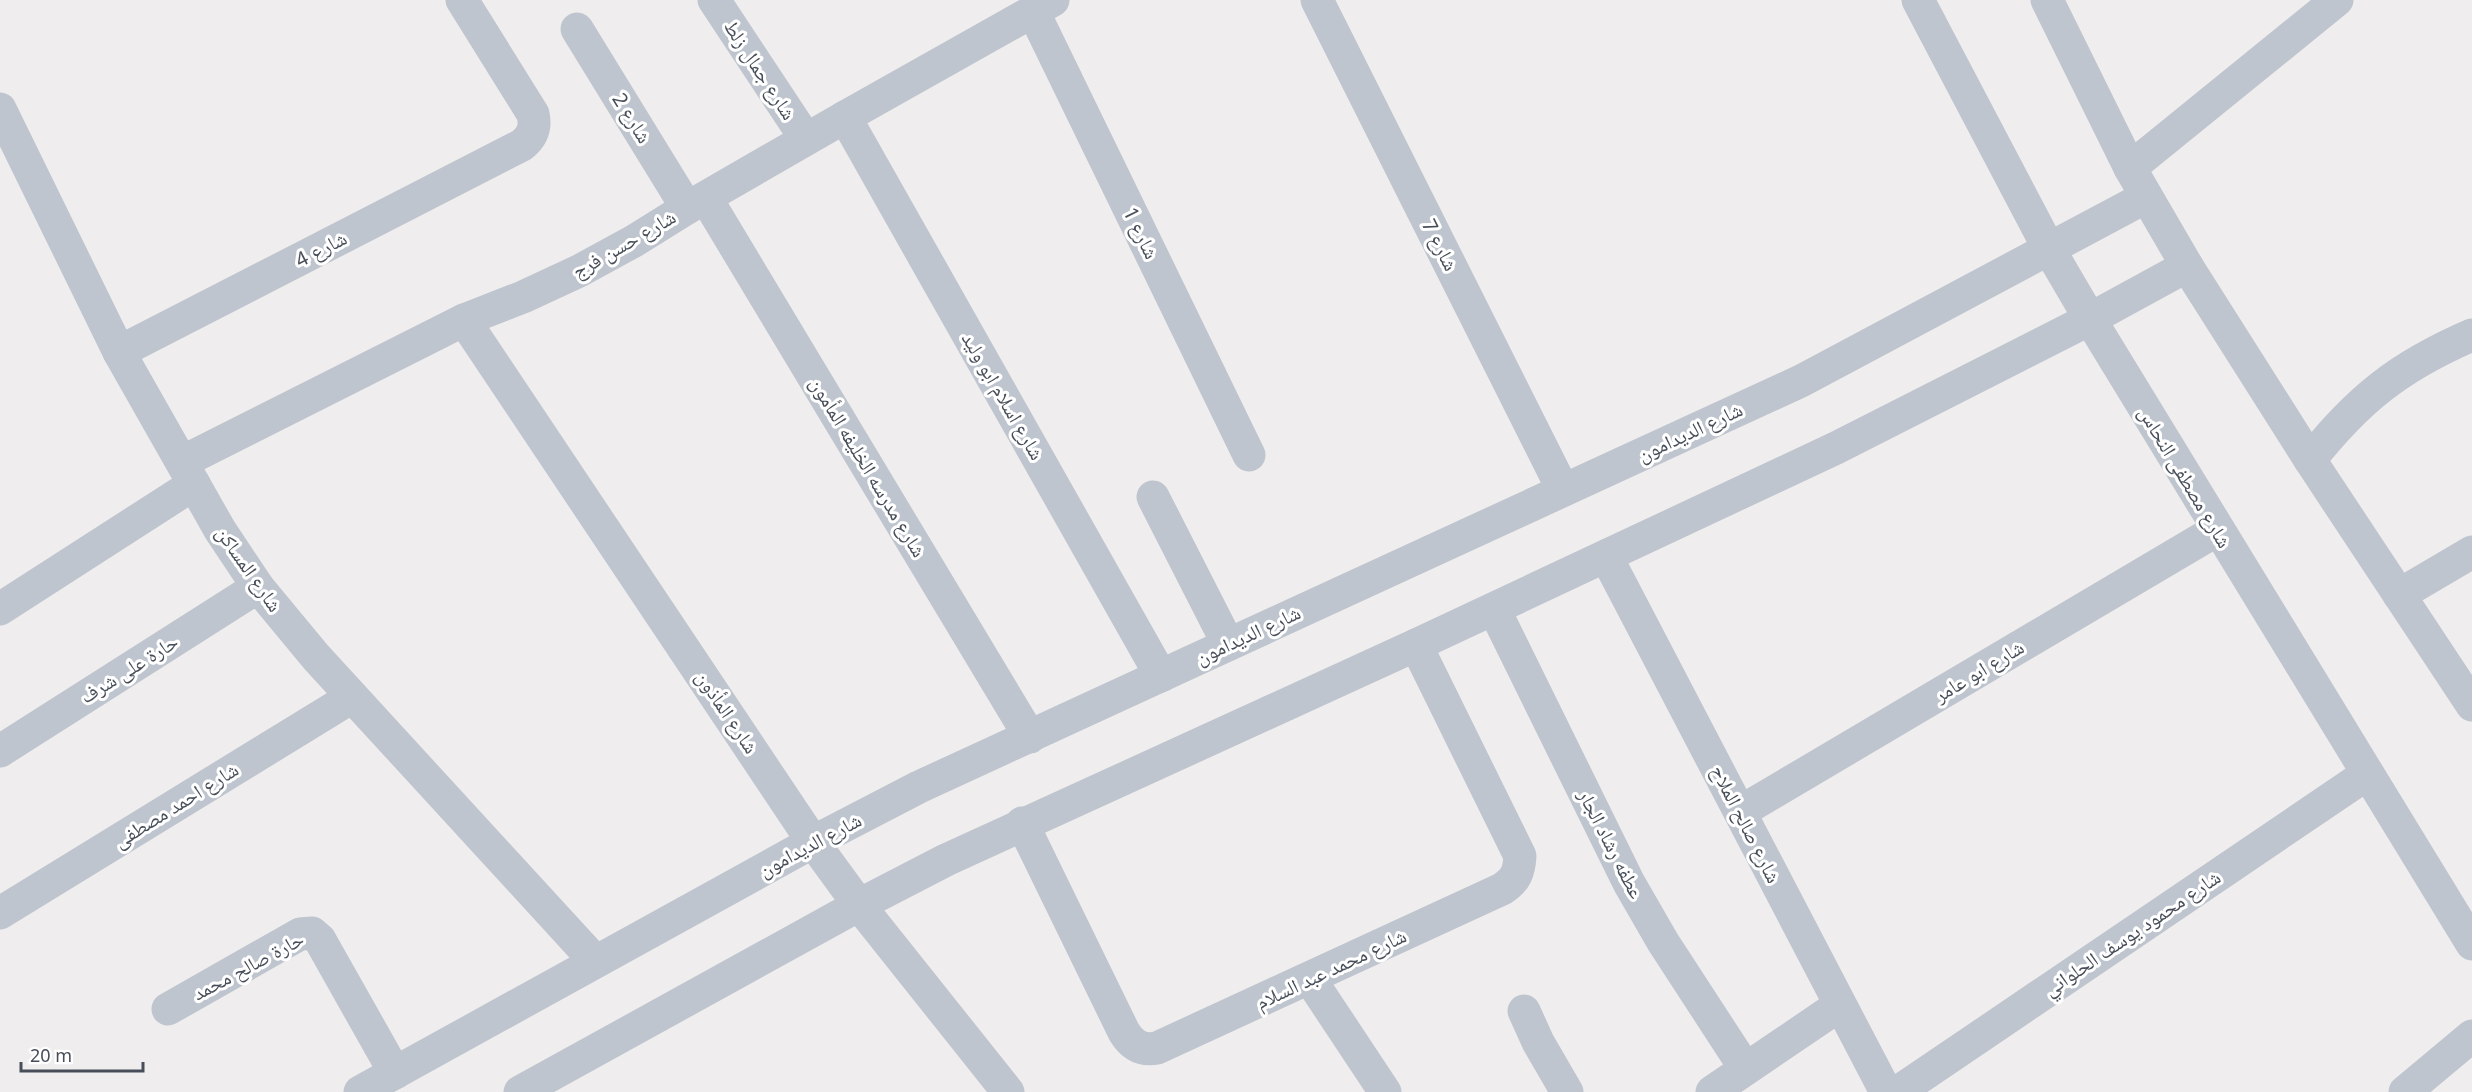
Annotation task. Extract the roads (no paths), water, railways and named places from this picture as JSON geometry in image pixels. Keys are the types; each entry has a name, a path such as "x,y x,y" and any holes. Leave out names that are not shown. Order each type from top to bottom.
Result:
{"street":[{"name":"شارع 4","path":"119,352 522,145 529,139 534,131 532,114 462,0"},
{"name":"شارع جمال زلط","path":"714,0 806,139"},
{"name":"شارع 7","path":"1317,0 1563,490"},
{"name":"شارع مصطفى النحاس","path":"1918,0 2049,249 2090,319 2472,944"},
{"path":"2047,0 2130,168 2187,266 2310,460 2472,705"},
{"path":"2130,168 2337,0"},
{"name":"شارع حسن فرج","path":"0,609 188,473 464,320 523,297 579,271 634,241 806,139 1043,6"},
{"name":"شارع 1","path":"1043,6 1249,455"},
{"name":"شارع 2","path":"577,29 696,203"},
{"name":"شارع المساكن","path":"0,109 119,352 220,530 258,587 352,697 595,961"},
{"name":"شارع اسلام ابو وليد","path":"845,117 1161,676"},
{"name":"شارع الديدامون","path":"360,1092 813,842 919,787 1801,381 2146,197"},
{"name":"شارع مدرسه الخليفه المأمون","path":"696,203 1030,737"},
{"path":"520,1092 859,905 1022,823 1070,804 1416,645 1836,448 2090,319 2187,266"},
{"name":"شارع المأذون","path":"464,320 813,842 859,905 1008,1092"},
{"path":"2310,460 2338,425 2370,395 2404,370 2441,348 2472,335"},
{"path":"1153,497 1228,645"},
{"name":"شارع ابو عامر","path":"1740,812 2217,530"},
{"path":"2399,595 2472,552"},
{"name":"شارع صالح الملاح","path":"1606,556 1886,1092"},
{"name":"حارة على شرف","path":"0,751 258,587"},
{"name":"عطفه رشاد الجار","path":"1494,609 1629,883 1663,942 1745,1068"},
{"name":"شارع محمد عبد السلام","path":"1022,823 1124,1032 1134,1045 1149,1049 1157,1048 1310,979 1502,890 1513,882 1520,869 1520,856 1416,645"},
{"name":"شارع احمد مصطفى","path":"0,913 352,697"},
{"name":"شارع محمود يوسف الحلواني","path":"1898,1092 2367,774"},
{"name":"حارة صالح محمد","path":"168,1009 300,934 312,933 320,940 395,1072"},
{"path":"1310,979 1385,1092"},
{"path":"1712,1092 1840,1005"},
{"path":"1524,1011 1538,1042 1568,1092"},
{"path":"2405,1092 2472,1036"}]}
